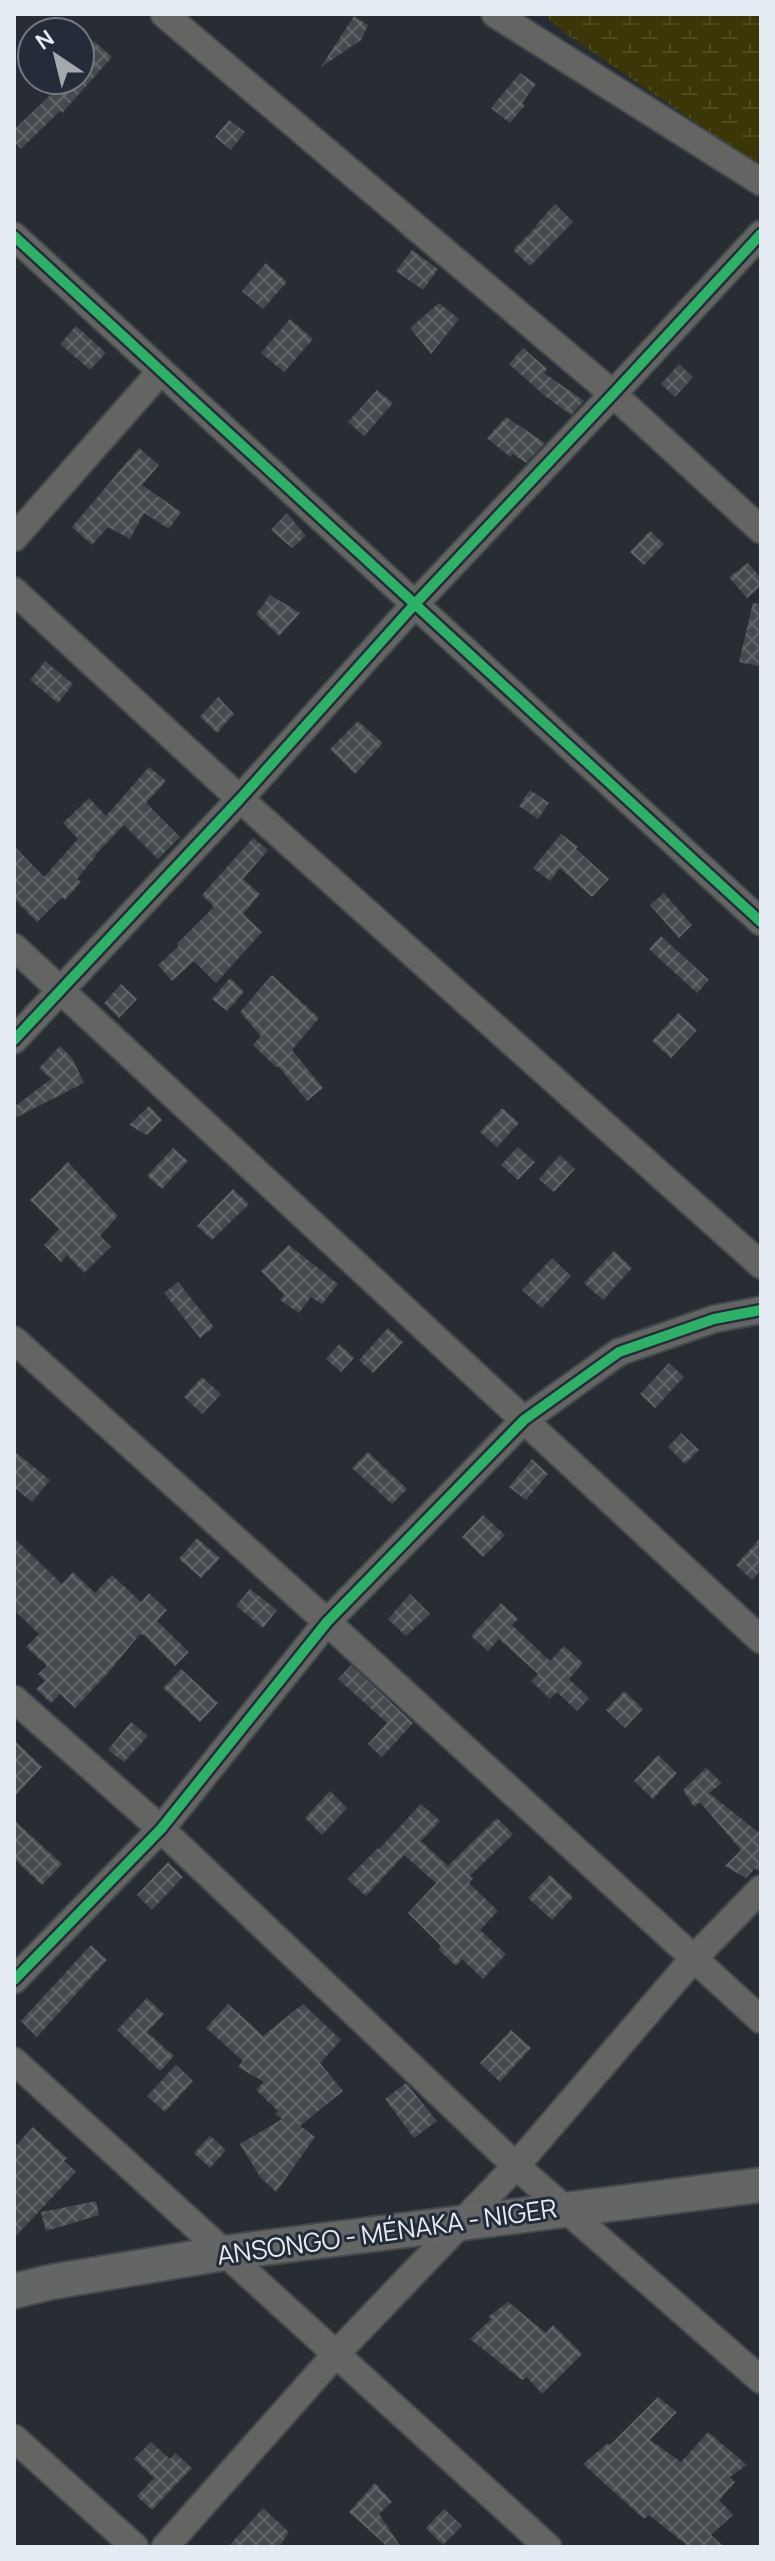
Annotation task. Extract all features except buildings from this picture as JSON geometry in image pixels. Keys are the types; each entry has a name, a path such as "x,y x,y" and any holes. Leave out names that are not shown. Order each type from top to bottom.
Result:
{"main road":[{"name":"ANSONGO - MÉNAKA - NIGER","path":"14,2291 224,2253 761,2185"}],"street":[{"path":"164,14 613,394 761,530"},
{"path":"495,14 761,182"},
{"path":"14,1040 761,234"},
{"path":"14,236 761,922"},
{"path":"14,538 161,371"},
{"path":"14,591 240,799 761,1265"},
{"path":"14,947 761,1640"},
{"path":"14,1980 161,1829 327,1622 524,1420 619,1352 714,1319 761,1310"},
{"path":"14,1340 761,2020"},
{"path":"14,1699 161,1829 563,2209 761,2380"},
{"path":"165,2547 336,2354 516,2166 694,1958 761,1889"},
{"path":"14,2061 548,2547"},
{"path":"14,2438 135,2547"}],"green space":[{"path":"544,14 761,14 761,167 565,33"}],"cycle path":[{"path":"14,1040 761,234"},
{"path":"14,236 761,922"},
{"path":"14,1980 161,1829 327,1622 524,1420 619,1352 714,1319 761,1310"}]}
